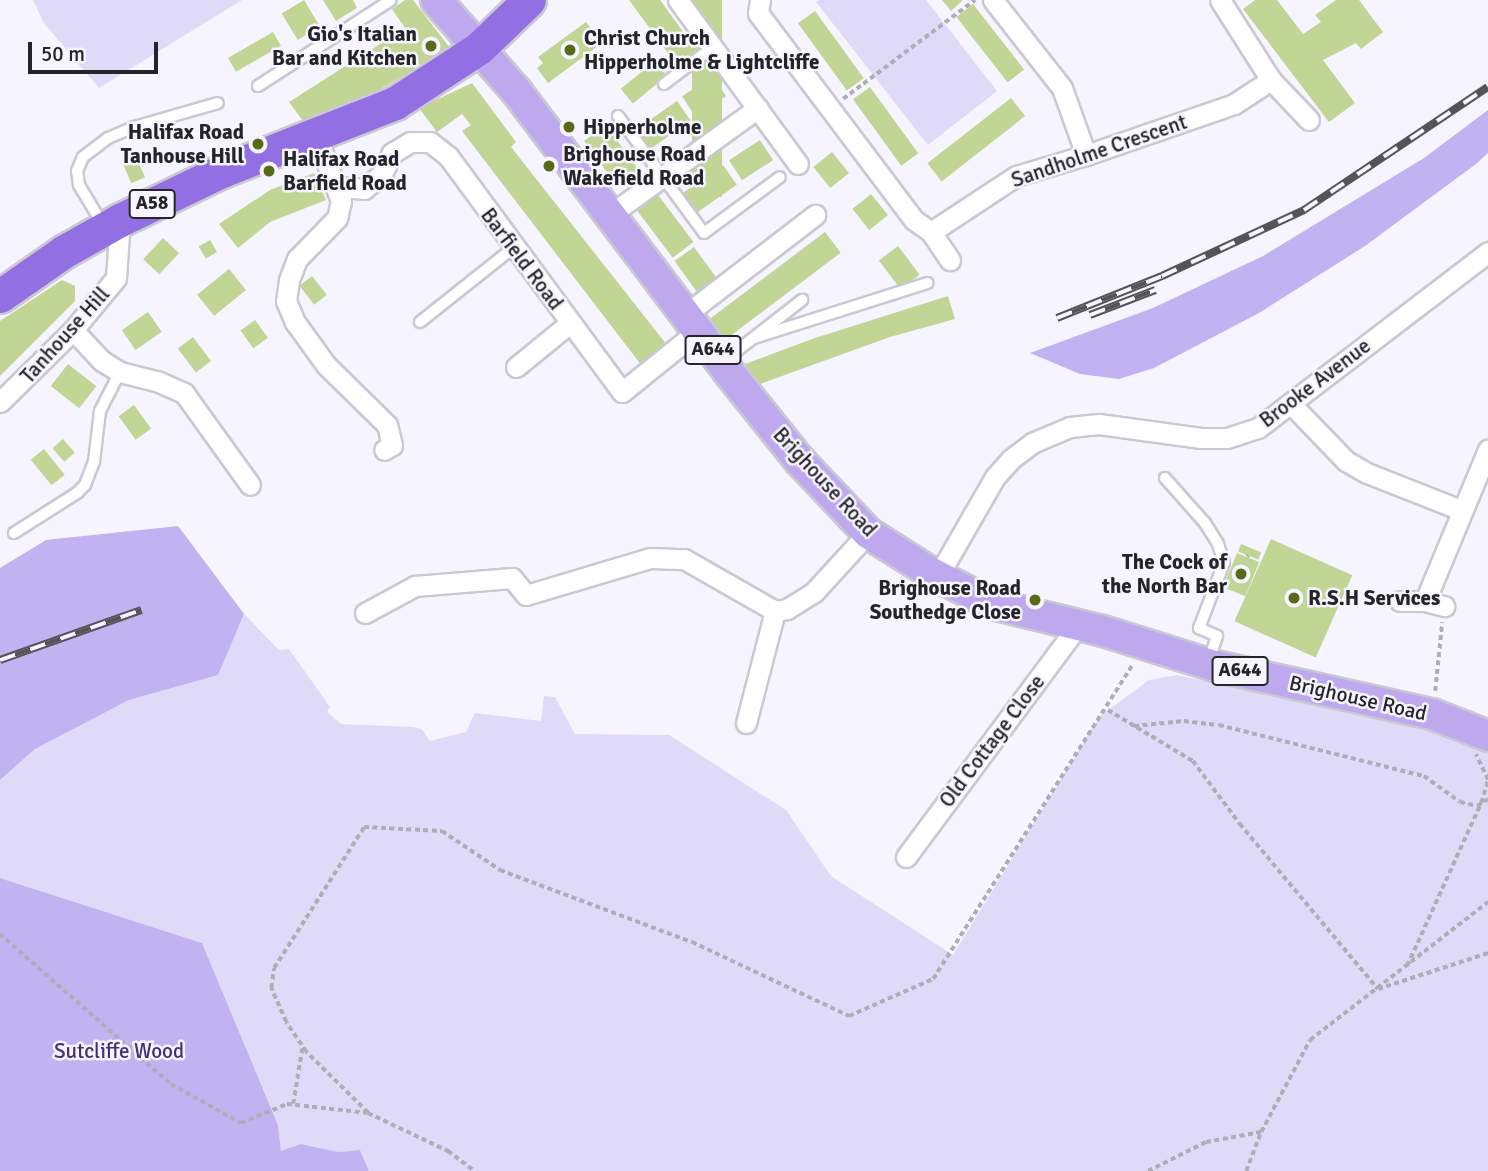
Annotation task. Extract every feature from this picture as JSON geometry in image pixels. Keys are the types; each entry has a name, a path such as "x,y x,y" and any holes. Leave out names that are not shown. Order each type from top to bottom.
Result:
{"highway":[{"name":"A58","path":"0,296 63,252 112,224 224,170 395,103 479,48 529,0"}],"main road":[{"name":"A644","path":"436,0 479,48"},
{"name":"Brighouse Road","path":"479,48 517,92 722,363 800,461 868,533 938,576 992,604 1078,625 1208,664 1432,714 1487,735"}],"street":[{"path":"678,0 798,164"},
{"path":"760,0 758,13 914,220 931,232 950,260"},
{"path":"1220,0 1271,80 1309,120"},
{"path":"997,1 1062,88 1087,156"},
{"name":"Sandholme Crescent","path":"931,232 1016,176 1087,156 1234,104 1271,80"},
{"path":"611,214 758,108"},
{"path":"316,135 341,201 337,218 297,259 289,280 286,300 295,322 326,365 387,425 392,445 384,450"},
{"name":"Barfield Road","path":"337,187 364,188 382,174 392,153 410,142 430,142 448,156 622,392 692,322"},
{"path":"692,322 815,215"},
{"name":"Tanhouse Hill","path":"0,402 73,330 117,278 112,224"},
{"name":"Brooke Avenue","path":"938,576 995,477 1011,459 1053,433 1100,424 1201,438 1227,438 1258,428 1488,252"},
{"path":"516,367 570,323"},
{"path":"73,330 102,361 120,372 157,381 184,393 250,485"},
{"path":"1291,404 1346,460 1367,473 1461,509"},
{"path":"1400,601 1434,604 1461,509 1488,450"},
{"path":"365,613 415,586 512,578 526,595 650,558 684,559 775,611 787,609 814,593 868,533"},
{"path":"747,723 775,611"},
{"name":"Old Cottage Close","path":"906,857 1078,625"}],"lane":[{"path":"258,86 391,0"},
{"path":"664,84 713,47"},
{"path":"112,224 79,185 77,171 83,157 108,138 134,127 218,103"},
{"path":"618,116 704,233 780,177"},
{"path":"420,321 513,247"},
{"path":"754,338 927,283"},
{"path":"722,363 802,300"},
{"path":"14,533 77,493 85,485 94,462 100,411 120,372"},
{"path":"1165,478 1205,523 1218,544 1224,563 1199,628 1217,636 1208,664"}],"path":[{"path":"830,109 975,0"},
{"path":"1432,714 1434,604"},
{"path":"475,1171 447,1151 368,1113 338,1087 303,1047 286,1022 271,988 274,968 364,827 442,831 500,870 692,942 849,1016 933,979 1146,644"},
{"path":"1108,710 1193,761 1240,824 1378,989"},
{"path":"1134,726 1184,721 1219,726 1424,776 1460,802 1477,806 1488,799"},
{"path":"1406,968 1481,803 1488,780 1476,755 1487,735"},
{"path":"1247,1171 1261,1132 1310,1040 1488,902"},
{"path":"0,934 171,1084 241,1123 287,1104 368,1113"},
{"path":"1378,989 1488,953"},
{"path":"293,1104 303,1047"},
{"path":"1148,1171 1206,1142 1261,1132"}],"shaded area":[{"path":"33,0 242,0 99,88 43,22"},
{"path":"926,0 997,91 928,145 816,2"},
{"path":"244,614 279,650 289,649 330,707 327,712 341,724 412,727 422,729 430,741 466,732 475,713 541,721 544,696 555,697 575,734 669,735 786,810 831,876 953,955 1099,717 1149,680 1177,675 1436,731 1488,753 1488,1171 369,1171 360,1150 338,1152 301,1144 281,1152 278,1125 202,943 0,878 0,780 35,749 129,700 217,675"}],"green space":[{"path":"1488,110 1488,153 1476,164 1365,246 1259,313 1154,368 1119,379 1080,374 1030,353 1153,308 1263,256 1424,158"},
{"path":"178,526 244,614 218,675 129,700 35,749 0,780 0,568 46,540"},
{"name":"Sutcliffe Wood","path":"0,878 202,943 278,1125 281,1151 301,1144 338,1152 360,1150 369,1171 0,1171"}],"building":[{"path":"304,0 320,27 298,40 282,13"},
{"path":"323,0 353,0 357,8 336,21"},
{"path":"405,0 413,0 450,48 379,90 303,121 289,102 405,28 392,9"},
{"path":"629,0 660,0 698,52 678,67"},
{"path":"692,0 722,0 722,197 692,197"},
{"path":"942,0 963,0 951,11"},
{"path":"1255,0 1277,0 1303,34 1321,22 1315,15 1336,0 1359,0 1383,32 1361,49 1356,43 1323,60 1355,103 1329,122 1243,9"},
{"path":"973,4 1024,69 1008,82 956,17"},
{"path":"815,11 864,78 847,90 798,23"},
{"name":"Christ Church Hipperholme & Lightcliffe","path":"586,22 602,43 548,83 537,68 543,63 538,57"},
{"path":"273,32 281,46 236,72 228,58"},
{"path":"655,61 667,76 633,103 621,89"},
{"path":"713,76 726,96 695,116 682,96"},
{"path":"472,83 516,142 511,147 667,345 642,366 462,131 471,125 462,114 437,132 419,108"},
{"path":"870,87 918,153 901,166 853,99"},
{"path":"1011,98 1025,116 942,181 927,163"},
{"path":"677,101 691,121 650,149 636,130"},
{"path":"606,125 640,172 618,188 584,141"},
{"path":"760,140 773,160 742,180 729,160"},
{"path":"832,152 849,173 830,188 813,167"},
{"path":"137,159 145,177 131,183 123,165"},
{"path":"723,165 737,185 695,214 681,194"},
{"path":"314,173 326,200 270,222 238,248 219,224 270,190"},
{"path":"871,194 888,215 869,230 852,209"},
{"path":"658,195 694,242 673,258 637,211"},
{"path":"825,232 841,253 723,341 708,320"},
{"path":"163,238 179,253 159,274 143,259"},
{"path":"210,240 217,252 206,259 199,246"},
{"path":"898,246 920,275 900,289 879,260"},
{"path":"694,247 719,281 699,295 675,261"},
{"path":"229,269 246,290 214,316 197,295"},
{"path":"312,276 327,295 314,305 299,286"},
{"path":"62,280 75,286 75,301 0,376 0,321"},
{"path":"948,296 955,319 890,337 760,384 745,364 815,338"},
{"path":"148,312 162,332 136,350 122,330"},
{"path":"255,320 268,338 253,348 240,331"},
{"path":"193,337 211,361 196,372 178,348"},
{"path":"68,364 96,386 79,408 51,386"},
{"path":"134,405 151,428 136,440 119,416"},
{"path":"63,439 75,453 64,462 52,448"},
{"path":"44,449 65,475 52,485 31,460"},
{"name":"R.S.H Services","path":"1271,539 1352,575 1316,657 1234,621"},
{"path":"1241,544 1261,552 1258,560 1238,551"},
{"name":"The Cock of the North Bar","path":"1237,553 1259,562 1245,596 1223,587"}],"railway":[{"path":"1057,318 1162,276 1304,210 1488,87"},
{"path":"1090,315 1155,290"},
{"path":"0,660 141,610"}],"place":[{"name":"Gio's Italian Bar and Kitchen","path":"431,46"},
{"name":"Christ Church Hipperholme & Lightcliffe","path":"570,50"},
{"name":"Hipperholme","path":"569,127"},
{"name":"Halifax Road Tanhouse Hill","path":"258,144"},
{"name":"Brighouse Road Wakefield Road","path":"549,166"},
{"name":"Halifax Road Barfield Road","path":"269,171"},
{"name":"The Cock of the North Bar","path":"1241,574"},
{"name":"R.S.H Services","path":"1294,598"},
{"name":"Brighouse Road Southedge Close","path":"1035,600"}]}
